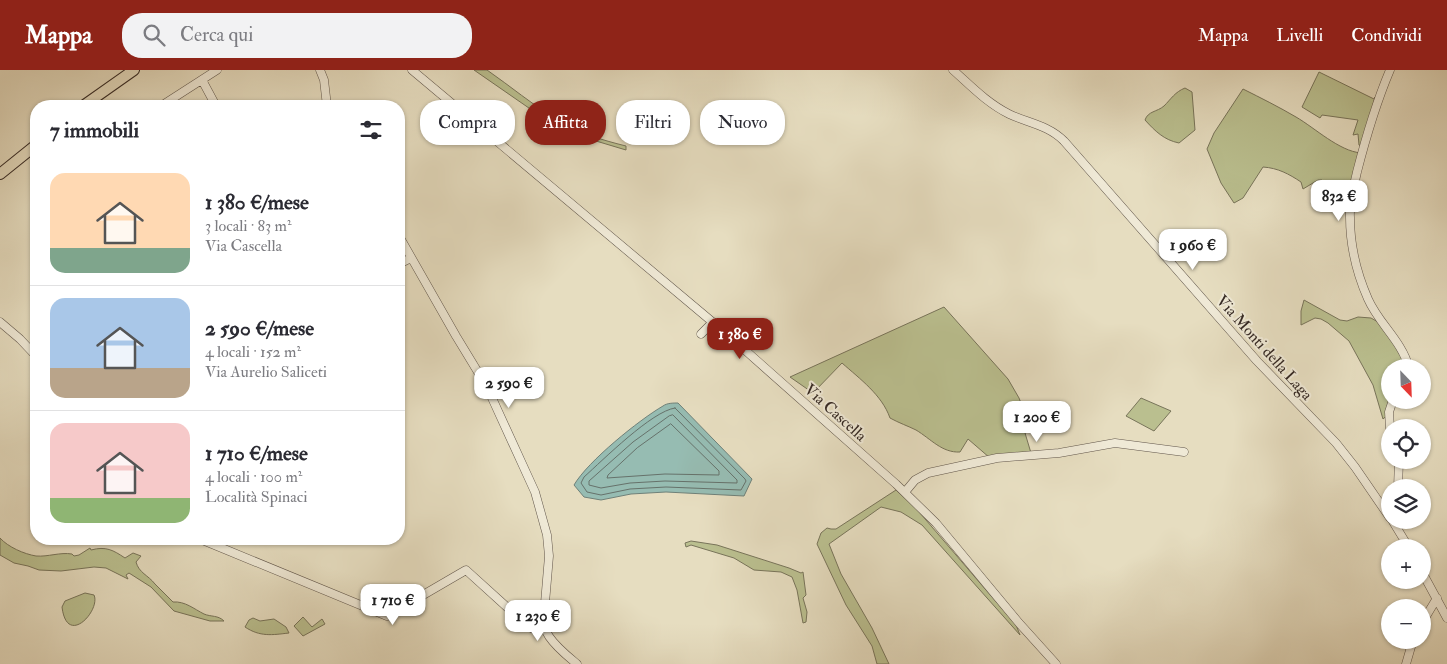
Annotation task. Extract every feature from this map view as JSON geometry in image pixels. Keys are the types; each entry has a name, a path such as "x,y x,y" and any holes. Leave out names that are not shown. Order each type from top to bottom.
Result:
{"main road":[{"path":"92,100 134,70"},
{"path":"0,174 30,149"}],"street":[{"path":"170,100 217,70"},
{"path":"320,70 324,80 326,100"},
{"name":"Via Cascella","path":"412,70 713,322 905,492 936,524 1056,664"},
{"name":"Via Monti della Laga","path":"953,70 994,105 1017,118 1051,130 1064,140 1261,366 1336,443 1381,504"},
{"path":"1390,70 1376,105 1362,152 1353,190 1350,217 1356,260 1366,294 1377,316 1398,342 1405,359"},
{"path":"202,80 213,100"},
{"path":"215,545 387,616 466,570 529,627 534,629 536,626 545,603 549,556 547,535 535,492 487,387 405,247"},
{"path":"405,261 411,258"},
{"path":"0,322 30,350"},
{"path":"701,334 713,322"},
{"path":"905,492 915,480 928,473 998,458 1059,453 1115,443 1184,452"},
{"path":"1431,588 1447,618"},
{"path":"1431,608 1437,598"},
{"path":"545,603 542,608 546,634 577,664"},
{"path":"1406,664 1410,649"}],"green space":[{"path":"474,70 487,70 528,100 525,100 525,105"},
{"path":"1319,72 1374,99 1375,97 1363,147 1359,145 1358,134 1353,135 1358,120 1322,115 1320,118 1302,107"},
{"path":"1185,88 1192,92 1195,130 1179,143 1169,140 1160,134 1145,120 1150,113 1164,106"},
{"path":"1243,89 1296,117 1336,144 1361,153 1349,209 1328,189 1322,180 1318,180 1303,189 1301,182 1292,176 1278,170 1263,167 1243,198 1234,203 1221,183 1207,149 1214,133"},
{"path":"606,140 616,143 616,145 626,146 626,150 606,144"},
{"path":"1304,300 1340,320 1347,321 1358,317 1371,318 1378,322 1393,337 1404,359 1381,359 1381,409 1393,409 1383,419 1373,385 1349,341 1321,319 1315,318 1301,325 1301,311"},
{"path":"944,307 1008,379 1019,398 1032,431 1025,433 1031,453 990,458 968,439 960,452 942,448 916,430 890,418 876,395 842,363 813,393 790,377"},
{"path":"1141,398 1171,411 1154,431 1126,416"},
{"path":"896,490 914,506 1016,625 1020,635 922,525 901,512 881,507 829,544 841,574 872,628 889,664 877,664 872,646 846,605 817,544 821,533 827,528 836,529"},
{"path":"0,538 16,550 36,556 72,554 74,556 90,548 91,550 101,548 109,550 125,558 133,553 141,556 136,562 139,569 173,602 185,604 204,614 224,621 210,621 174,611 151,587 129,573 126,575 128,579 106,568 94,567 61,571 39,570 14,563 0,555"},
{"path":"691,541 717,545 801,573 803,572 806,595 803,598 807,612 806,622 803,623 797,590 792,577 781,572 754,570 734,558 691,545 686,547 685,543"},
{"path":"85,593 94,595 93,609 82,622 70,625 65,619 62,607 65,601"},
{"path":"303,617 312,627 322,619 325,624 303,636 294,626"},
{"path":"253,618 260,621 274,619 286,627 289,633 272,635 250,630 245,627 249,620"}],"water":[{"path":"678,403 752,479 744,496 666,492 631,494 601,500 584,497 574,485 590,464 653,412 666,404"}]}
